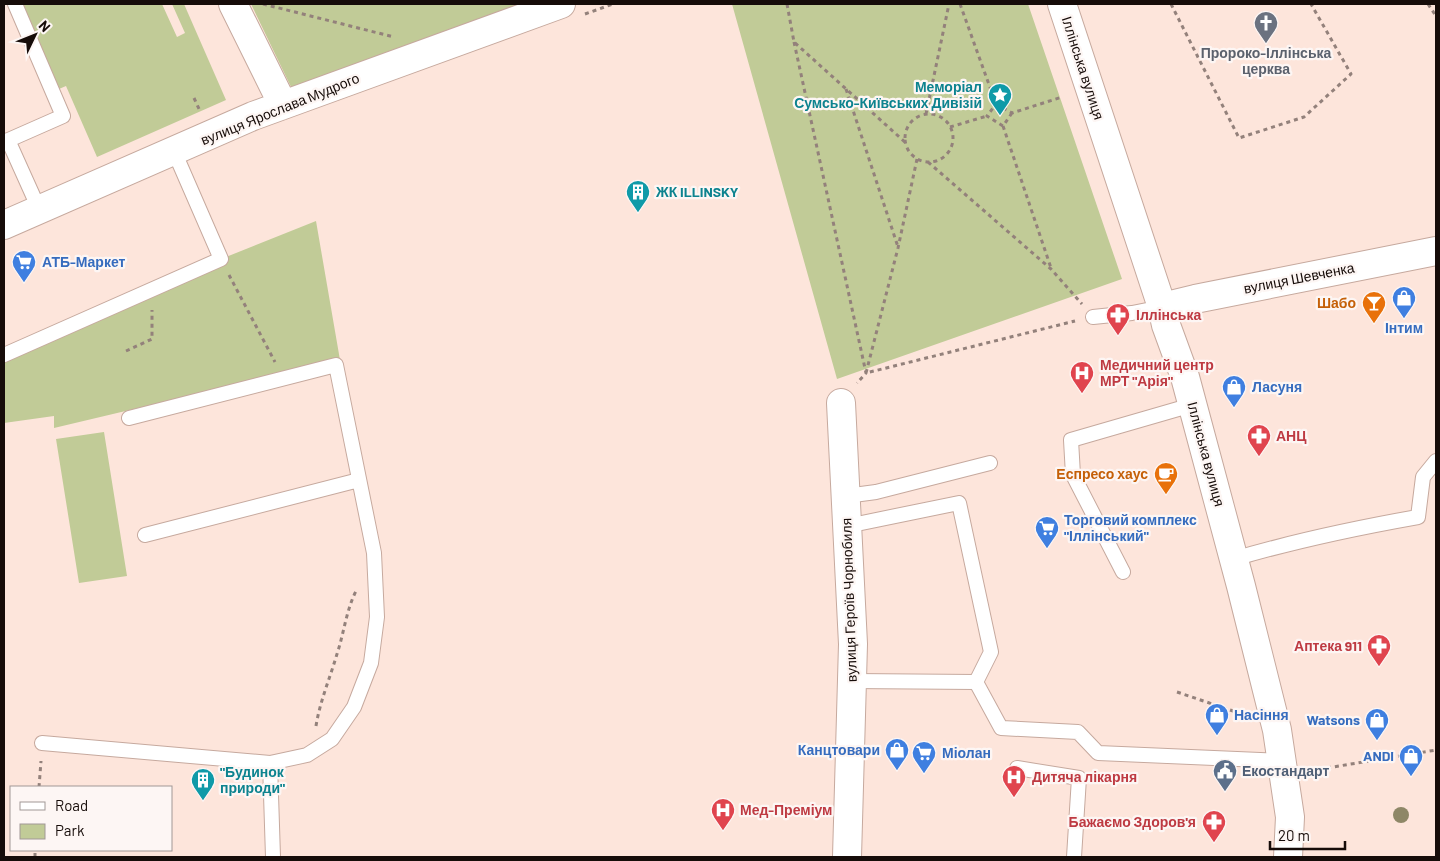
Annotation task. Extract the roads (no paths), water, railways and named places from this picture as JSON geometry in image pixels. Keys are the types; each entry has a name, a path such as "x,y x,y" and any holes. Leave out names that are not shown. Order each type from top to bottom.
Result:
{"street":[{"path":"233,4 282,105"},
{"name":"вулиця Ярослава Мудрого","path":"4,225 282,105 561,4"},
{"name":"Іллінська вулиця","path":"1062,4 1185,377 1234,559 1277,730 1290,817 1288,857"},
{"name":"вулиця Шевченка","path":"1162,307 1436,251"},
{"name":"вулиця Героїв Чорнобиля","path":"841,403 853,644 847,857"}],"lane":[{"path":"15,4 64,116 6,141 39,210"},
{"path":"4,355 221,258 174,151"},
{"path":"1093,317 1132,313 1162,307"},
{"path":"42,743 270,763 307,754 332,739 354,707 371,664 377,617 374,553 336,365 129,418"},
{"path":"1123,572 1073,476 1071,440 1192,405"},
{"path":"1234,559 1266,549 1348,530 1418,517 1423,478 1436,461"},
{"path":"846,496 876,492 990,463"},
{"path":"145,535 359,480"},
{"path":"847,526 959,503 991,652 976,682"},
{"path":"852,681 976,682"},
{"path":"976,682 1001,728 1078,732 1098,753 1282,760"},
{"path":"270,763 273,857"},
{"path":"1017,768 1080,778 1074,857"}],"place":[{"name":"Пророко-Іллінська церква","path":"1266,44"},
{"name":"Меморіал Сумсько-Київських Дивізій","path":"1000,116"},
{"name":"ЖК ILLINSKY","path":"638,213"},
{"name":"АТБ-Маркет","path":"24,283"},
{"name":"Інтим","path":"1404,319"},
{"name":"Шабо","path":"1374,324"},
{"name":"Іллінська","path":"1118,336"},
{"name":"Медичний центр МРТ \"Арія\"","path":"1082,394"},
{"name":"Ласуня","path":"1234,408"},
{"name":"АНЦ","path":"1259,457"},
{"name":"Еспресо хаус","path":"1166,495"},
{"name":"Торговий комплекс \"Іллінський\"","path":"1047,549"},
{"name":"Аптека 911","path":"1379,667"},
{"name":"Насіння","path":"1217,736"},
{"name":"Watsons","path":"1377,741"},
{"name":"Канцтовари","path":"897,771"},
{"name":"Міолан","path":"924,774"},
{"name":"ANDI","path":"1411,777"},
{"name":"Екостандарт","path":"1225,792"},
{"name":"Дитяча лікарня","path":"1014,798"},
{"name":"\"Будинок природи\"","path":"203,801"},
{"name":"Мед-Преміум","path":"723,831"},
{"name":"Бажаємо Здоров'я","path":"1214,843"}]}
